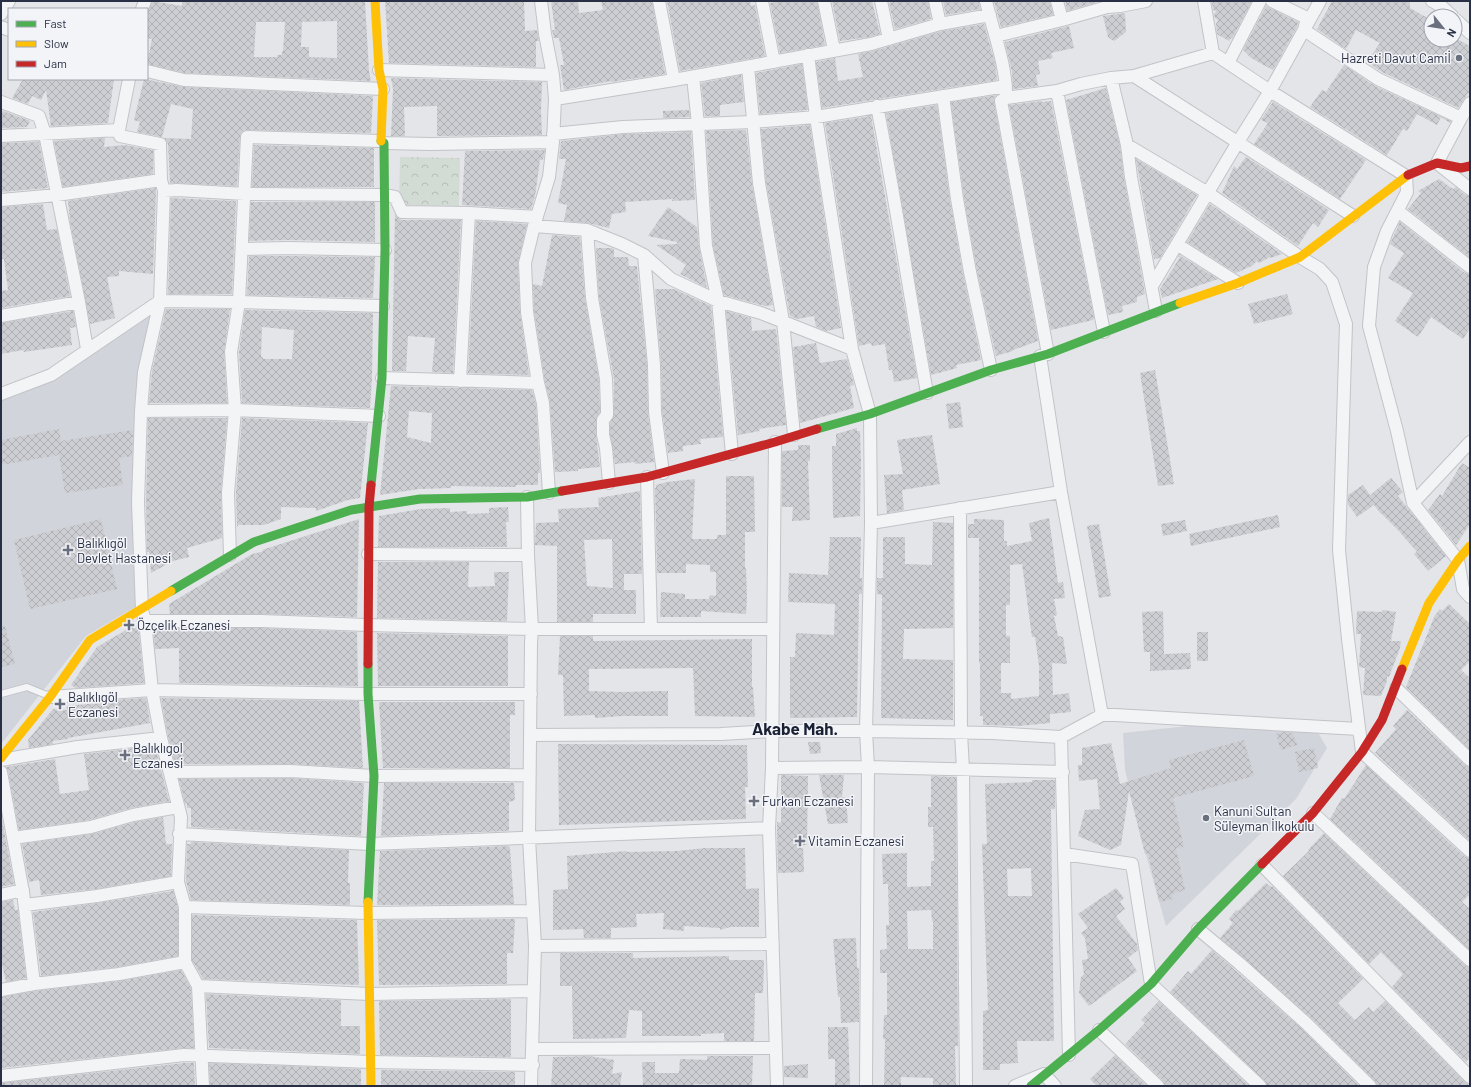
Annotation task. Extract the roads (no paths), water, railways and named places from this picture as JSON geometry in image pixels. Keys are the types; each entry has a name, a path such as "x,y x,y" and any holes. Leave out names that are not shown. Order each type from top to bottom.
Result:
{"street":[{"path":"1,14 9,1"},
{"path":"371,1086 367,913 374,776 368,694 368,507 382,378 382,306 385,250 382,142 383,89 379,70 375,1"},
{"path":"541,1 545,34 553,75 555,99 553,138 549,177 525,263 527,312 538,383 543,403 550,493"},
{"path":"660,1 674,80"},
{"path":"762,1 774,62"},
{"path":"824,1 834,50"},
{"path":"881,1 889,39"},
{"path":"935,1 940,24"},
{"path":"986,1 996,36 1006,92 1001,100 1044,355 1061,492 1102,716"},
{"path":"1057,1 1062,20"},
{"path":"996,36 1062,20 1107,7 1146,1"},
{"path":"1204,1 1213,53 1270,91 1406,176"},
{"path":"1228,63 1260,1"},
{"path":"1272,1 1307,18 1304,30"},
{"path":"1152,286 1270,91 1320,1"},
{"path":"1432,1 1443,8"},
{"path":"555,99 693,77 871,44 940,24 990,15"},
{"path":"1304,30 1378,79 1462,118"},
{"path":"230,555 228,493 235,410 231,352 239,302 247,137 382,142 553,138 623,127 752,122 816,117 943,96 1006,92 1057,91 1111,78 1134,76 1213,53"},
{"path":"808,55 816,117 852,349 870,414 871,523 866,731 868,767 866,1086"},
{"path":"748,67 752,122 759,182 783,322 794,435"},
{"path":"379,70 553,75"},
{"path":"148,71 184,80 383,89"},
{"path":"1134,76 1353,216"},
{"path":"693,77 698,124 706,246 718,301 732,454"},
{"path":"1111,78 1127,145 1132,184 1156,312"},
{"path":"129,80 119,130 120,136 160,144 162,186 160,302 144,372 138,502 144,615 152,690 161,738 180,817 178,882 185,907 185,962 198,986 203,1086"},
{"path":"1057,91 1104,332"},
{"path":"943,96 957,199 967,257 992,370"},
{"path":"1,102 39,116 45,134 80,302 87,349"},
{"path":"1437,163 1470,103"},
{"path":"877,106 891,175 927,393"},
{"path":"1,136 119,130"},
{"path":"1127,145 1208,193 1300,257 1320,269 1332,282 1346,324 1339,550 1362,752 1470,851"},
{"path":"1437,163 1470,189"},
{"path":"1,759 50,697 90,640 144,615 230,555 254,542 351,510 368,507 420,499 527,497 646,477 775,442 794,435 870,414 992,370 1044,355 1156,312 1238,283 1300,257 1406,176 1437,163 1461,168 1470,166"},
{"path":"1406,176 1407,192 1387,231 1374,267 1369,326 1398,431 1413,503 1458,560 1463,589 1470,597"},
{"path":"1,200 162,186 245,194 384,195 395,197 402,212 469,213 536,221 587,230 622,244 644,255 671,279 718,301 761,313 852,349"},
{"path":"1398,211 1470,267"},
{"path":"460,381 469,213"},
{"path":"587,230 592,298 606,379 607,415 603,420 603,435 606,448 609,483"},
{"path":"1178,245 1238,283"},
{"path":"242,249 288,248 385,250"},
{"path":"644,255 654,365 655,412 663,473"},
{"path":"1,316 80,302"},
{"path":"1,394 51,375 87,349 160,302 239,302 382,306"},
{"path":"382,378 538,383"},
{"path":"141,411 235,410 379,416"},
{"path":"775,442 771,731 772,768 769,828 777,1086"},
{"path":"1413,503 1470,442"},
{"path":"646,477 651,629"},
{"path":"871,523 1061,492"},
{"path":"527,497 532,629 529,838 533,911 534,991 533,1065 531,1086"},
{"path":"960,508 961,733 963,769 966,1086"},
{"path":"1031,1086 1099,1030 1151,984 1198,929 1313,813 1362,752 1382,720 1429,603 1458,560 1470,546"},
{"path":"368,554 528,555"},
{"path":"1458,560 1470,562"},
{"path":"144,615 367,625 532,629 773,629"},
{"path":"1396,688 1470,760"},
{"path":"50,697 152,690 368,694 531,694"},
{"path":"530,735 721,734 771,731 866,731 1061,736 1102,716 1115,715 1359,729"},
{"path":"1061,736 1069,1055"},
{"path":"1,759 78,747 161,738"},
{"path":"772,768 868,767 1063,772"},
{"path":"170,772 290,771 374,776 529,774"},
{"path":"1,772 23,890 34,984"},
{"path":"13,838 92,827 133,815 178,807"},
{"path":"1313,813 1470,960"},
{"path":"179,834 370,844 769,828"},
{"path":"1064,854 1132,864 1151,984 1260,1086"},
{"path":"1262,865 1470,1077"},
{"path":"25,905 97,896 178,882"},
{"path":"1,895 23,890"},
{"path":"185,907 367,913 533,911"},
{"path":"1198,929 1239,963 1306,1023 1370,1086"},
{"path":"534,946 773,944"},
{"path":"1,990 34,984 119,974 185,962"},
{"path":"198,986 369,994 534,991"},
{"path":"1099,1030 1158,1086"},
{"path":"533,1049 775,1048"},
{"path":"1,1076 184,1054 202,1056 370,1062 533,1065"},
{"path":"1015,1086 1044,1074"},
{"path":"1044,1074 1055,1086"}],"lane":[{"path":"1,694 27,687 50,697"}],"place":[{"name":"Hazreti Davut Camiİ","path":"1459,58"},
{"name":"Balıklıgöl Devlet Hastanesi","path":"68,550"},
{"name":"Özçelik Eczanesi","path":"129,625"},
{"name":"Balıklıgöl Eczanesi","path":"60,704"},
{"name":"Balıklıgol Eczanesi","path":"125,755"},
{"name":"Furkan Eczanesi","path":"754,801"},
{"name":"Kanuni Sultan Süleyman İlkokulu","path":"1206,818"},
{"name":"Vitamin Eczanesi","path":"800,841"}],"district":[{"name":"Akabe Mah.","path":"795,729"}]}
